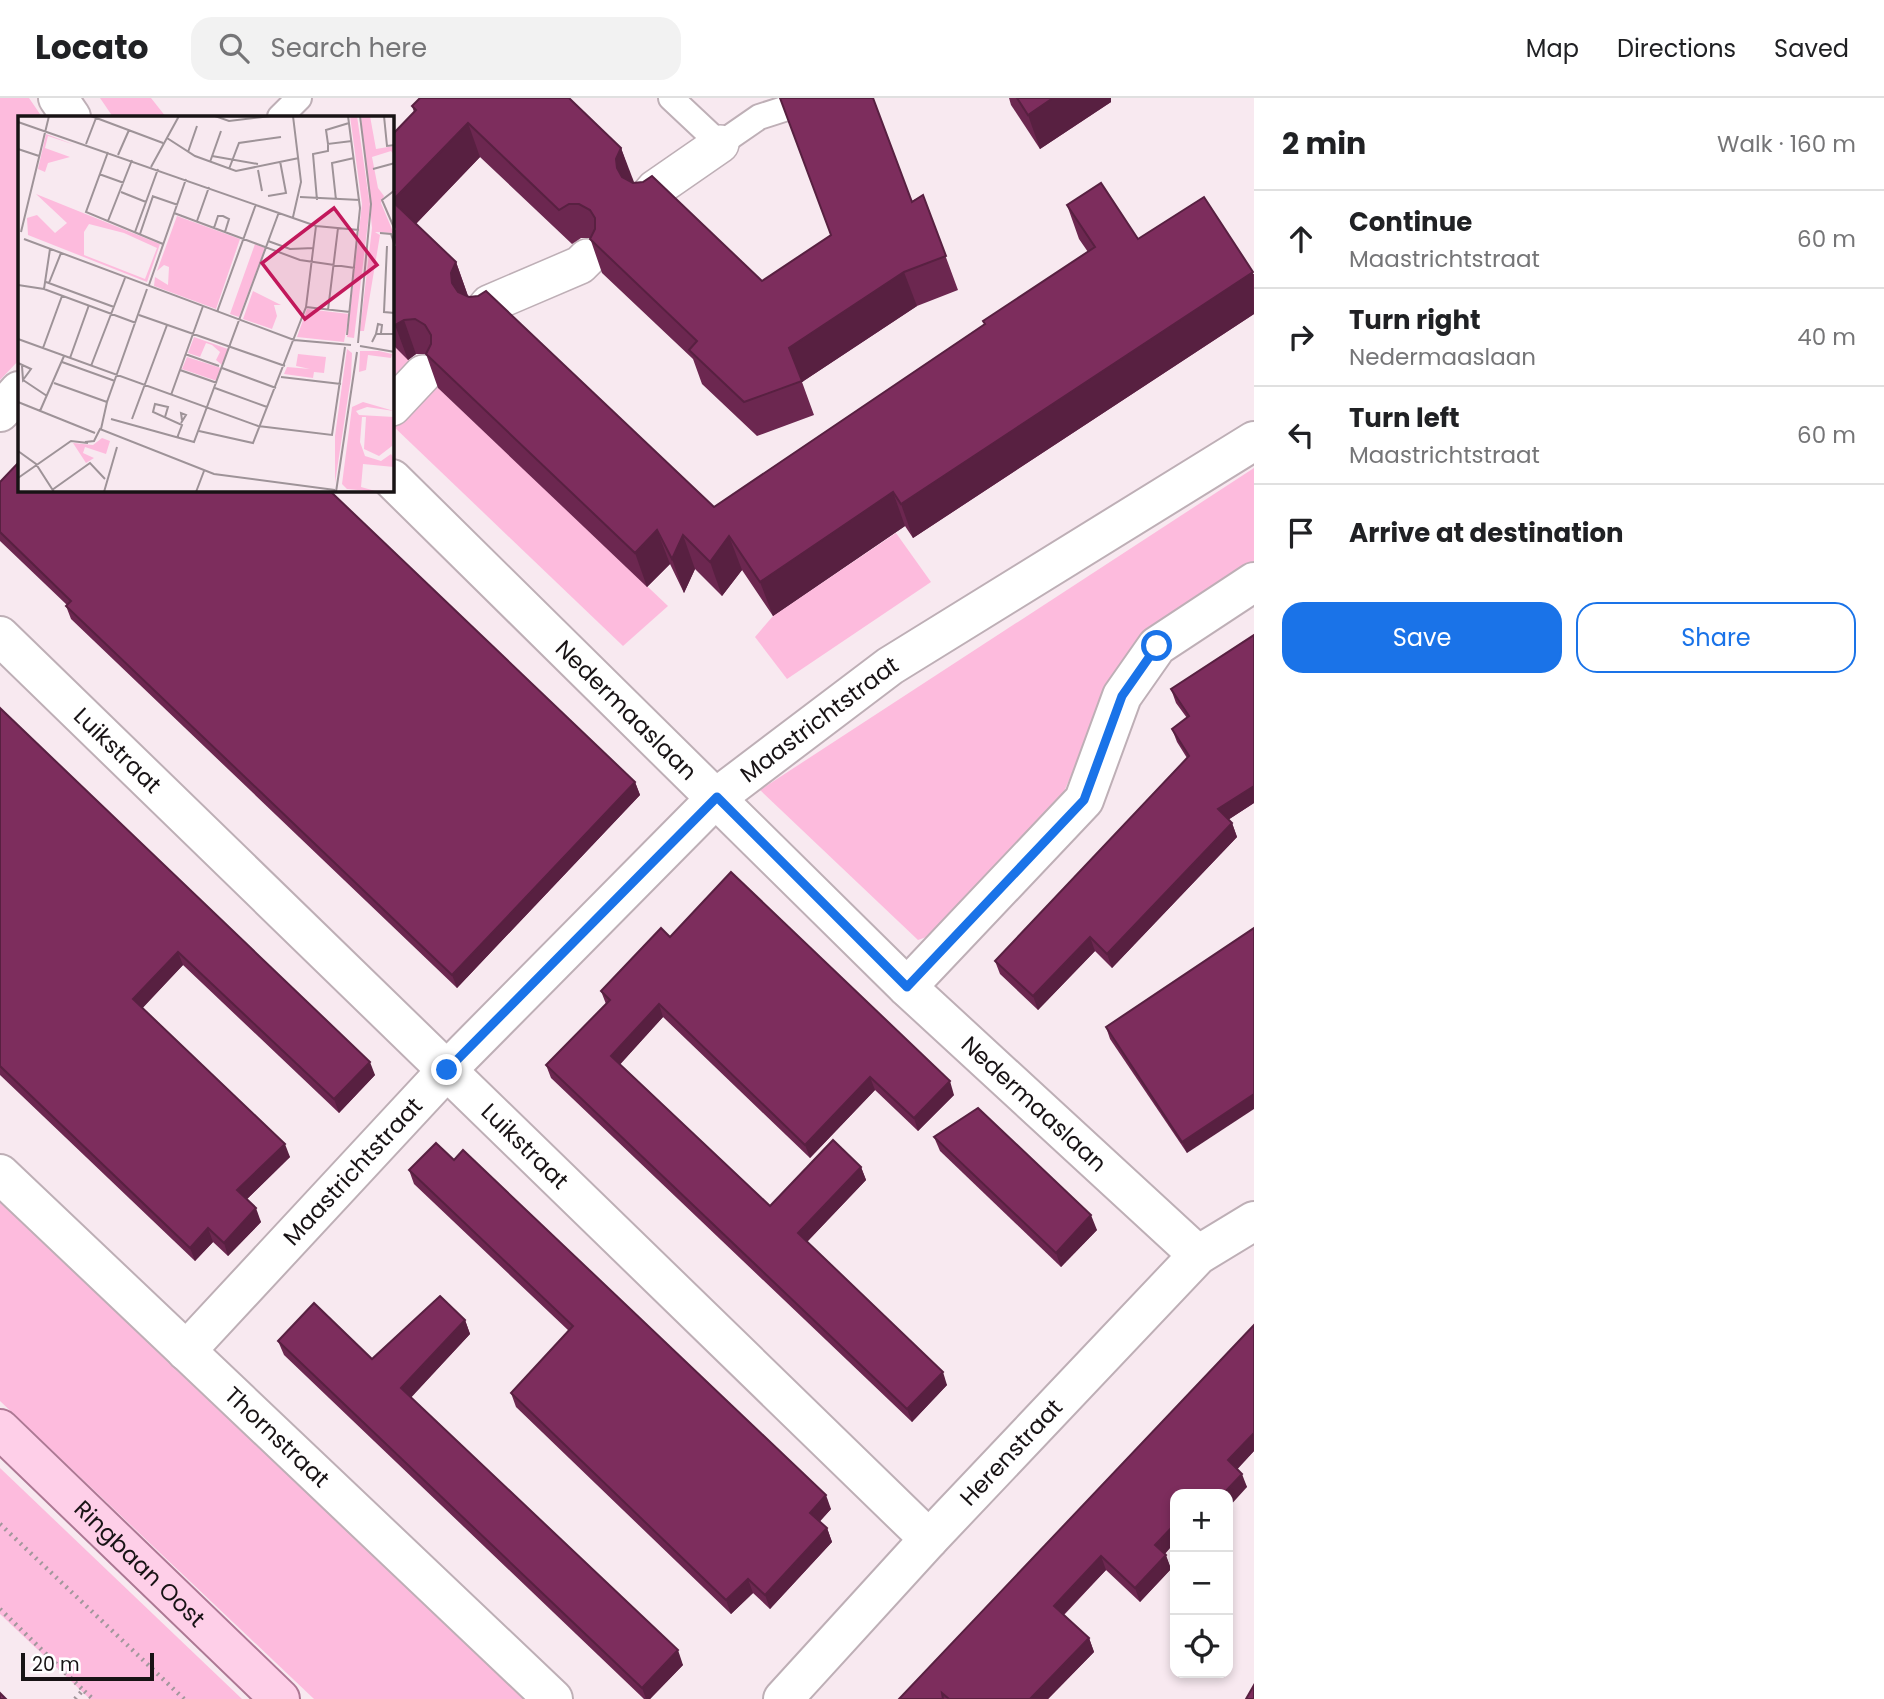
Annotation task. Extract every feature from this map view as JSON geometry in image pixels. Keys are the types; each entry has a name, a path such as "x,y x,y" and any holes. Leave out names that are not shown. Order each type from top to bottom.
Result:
{"main road":[{"name":"Ringbaan Oost","path":"0,1429 280,1699"}],"street":[{"path":"58,98 70,116"},
{"path":"649,196 720,144"},
{"path":"484,310 489,304 580,265 587,258"},
{"path":"394,405 423,374"},
{"path":"0,412 18,392"},
{"name":"Maastrichtstraat","path":"187,1351 447,1070 717,797 890,666 1254,441"},
{"name":"Nedermaaslaan","path":"394,481 907,987 1198,1255"},
{"path":"907,987 1084,800 1122,696 1157,646 1254,582"},
{"name":"Luikstraat","path":"0,636 929,1538"},
{"name":"Thornstraat","path":"0,1174 553,1699"},
{"name":"Herenstraat","path":"783,1699 929,1538 1198,1255 1254,1220"}],"lane":[{"path":"281,116 299,98"},
{"path":"671,98 720,144 759,117 783,109"}],"path":[{"path":"0,1524 184,1699"},
{"path":"0,1609 93,1699"},
{"path":"75,1699 83,1689"}],"shaded area":[{"path":"0,98 29,98 41,116 18,116 18,361 0,380"},
{"path":"100,98 151,98 165,116 112,116"},
{"path":"394,346 668,606 623,646 394,427"},
{"path":"1254,468 1254,561 1156,626 1115,673 1060,801 935,934 918,940 760,790"},
{"path":"896,533 931,582 787,679 755,637 773,616"},
{"path":"0,1194 530,1699 314,1699 0,1401"},
{"path":"0,1468 242,1699 90,1699 0,1614"}],"building":[{"path":"420,98 569,98 621,148 616,159 622,177 633,183 643,182 652,176 762,281 831,235 780,98 873,98 912,202 923,195 946,256 904,272 789,348 802,381 744,402 689,350 697,341 590,239 595,229 595,218 590,210 579,204 569,204 559,210 468,123 394,199 394,133 416,110 412,106"},
{"path":"1017,98 1053,98 1028,115"},
{"path":"1101,183 1138,239 1204,197 1253,272 901,504 893,492 760,582 729,536 710,562 683,535 672,559 657,530 635,553 426,354 431,344 431,335 425,325 415,319 404,320 395,325 394,203 456,262 451,273 452,283 458,292 469,297 486,291 714,507 1095,247 1067,205"},
{"path":"18,463 18,492 331,492 635,782 452,975 66,606 71,601 0,532 0,482"},
{"path":"1254,635 1254,786 1218,809 1232,823 1107,954 1090,937 1033,996 995,961 1189,756 1172,729 1189,716 1171,689"},
{"path":"0,708 370,1062 334,1099 178,952 133,999 285,1144 237,1190 256,1208 224,1243 208,1228 190,1248 0,1066"},
{"path":"731,872 950,1081 914,1118 870,1077 805,1145 659,1004 611,1056 770,1206 833,1140 861,1167 798,1233 943,1372 907,1409 546,1065 610,1000 601,991 661,928 670,937"},
{"path":"1254,928 1254,1094 1182,1142 1106,1027"},
{"path":"978,1108 1091,1215 1056,1253 934,1137"},
{"path":"436,1143 454,1160 463,1150 826,1495 810,1513 827,1528 765,1595 748,1579 726,1600 511,1393 573,1326 409,1170"},
{"path":"440,1296 465,1320 401,1388 678,1650 642,1688 278,1341 314,1303 372,1359"},
{"path":"1254,1325 1254,1433 1228,1460 1242,1474 1228,1489 1170,1489 1170,1529 1155,1545 1166,1555 1135,1588 1101,1556 1054,1606 1089,1638 1030,1699 949,1699 942,1693 943,1699 899,1699"},
{"path":"1254,1685 1254,1699 1246,1699"}],"route":[{"path":"447,1070 717,797 907,987 1084,800 1122,696 1157,646"}]}
